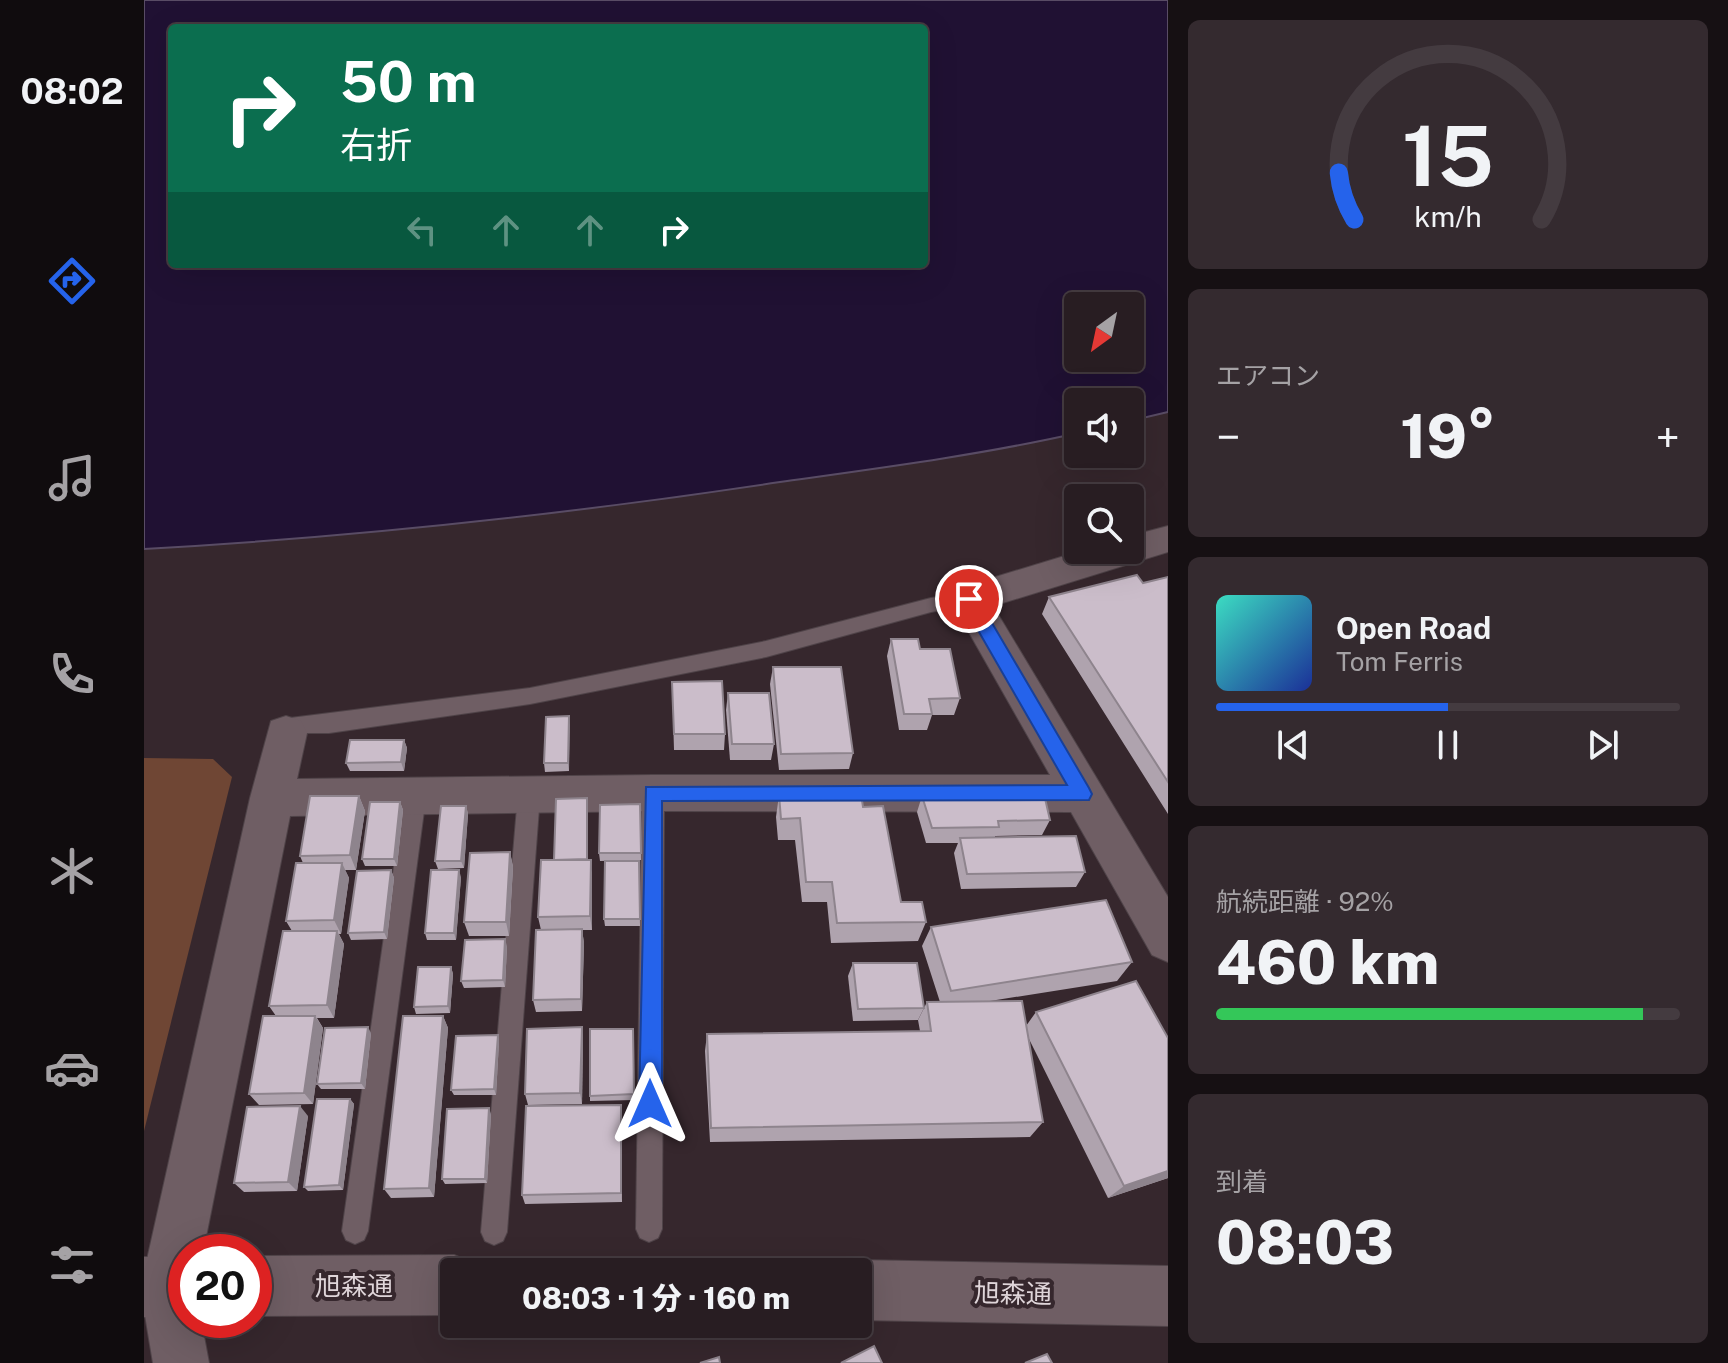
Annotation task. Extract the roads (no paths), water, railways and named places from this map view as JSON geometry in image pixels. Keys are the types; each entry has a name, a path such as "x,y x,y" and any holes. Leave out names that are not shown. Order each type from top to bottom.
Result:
{"street":[{"path":"1144,546 1168,539"},
{"path":"1084,564 969,599 1168,940"},
{"path":"181,1363 166,1287 286,733"},
{"path":"271,798 653,793 1082,794"},
{"name":"旭森通","path":"272,1286 440,1285"},
{"name":"旭森通","path":"872,1290 1168,1296"}],"lane":[{"path":"286,733 289,725 376,718 604,681 766,649 931,605 969,599"},
{"path":"649,1229 653,793"},
{"path":"494,1232 529,795"},
{"path":"355,1231 415,796"}]}
